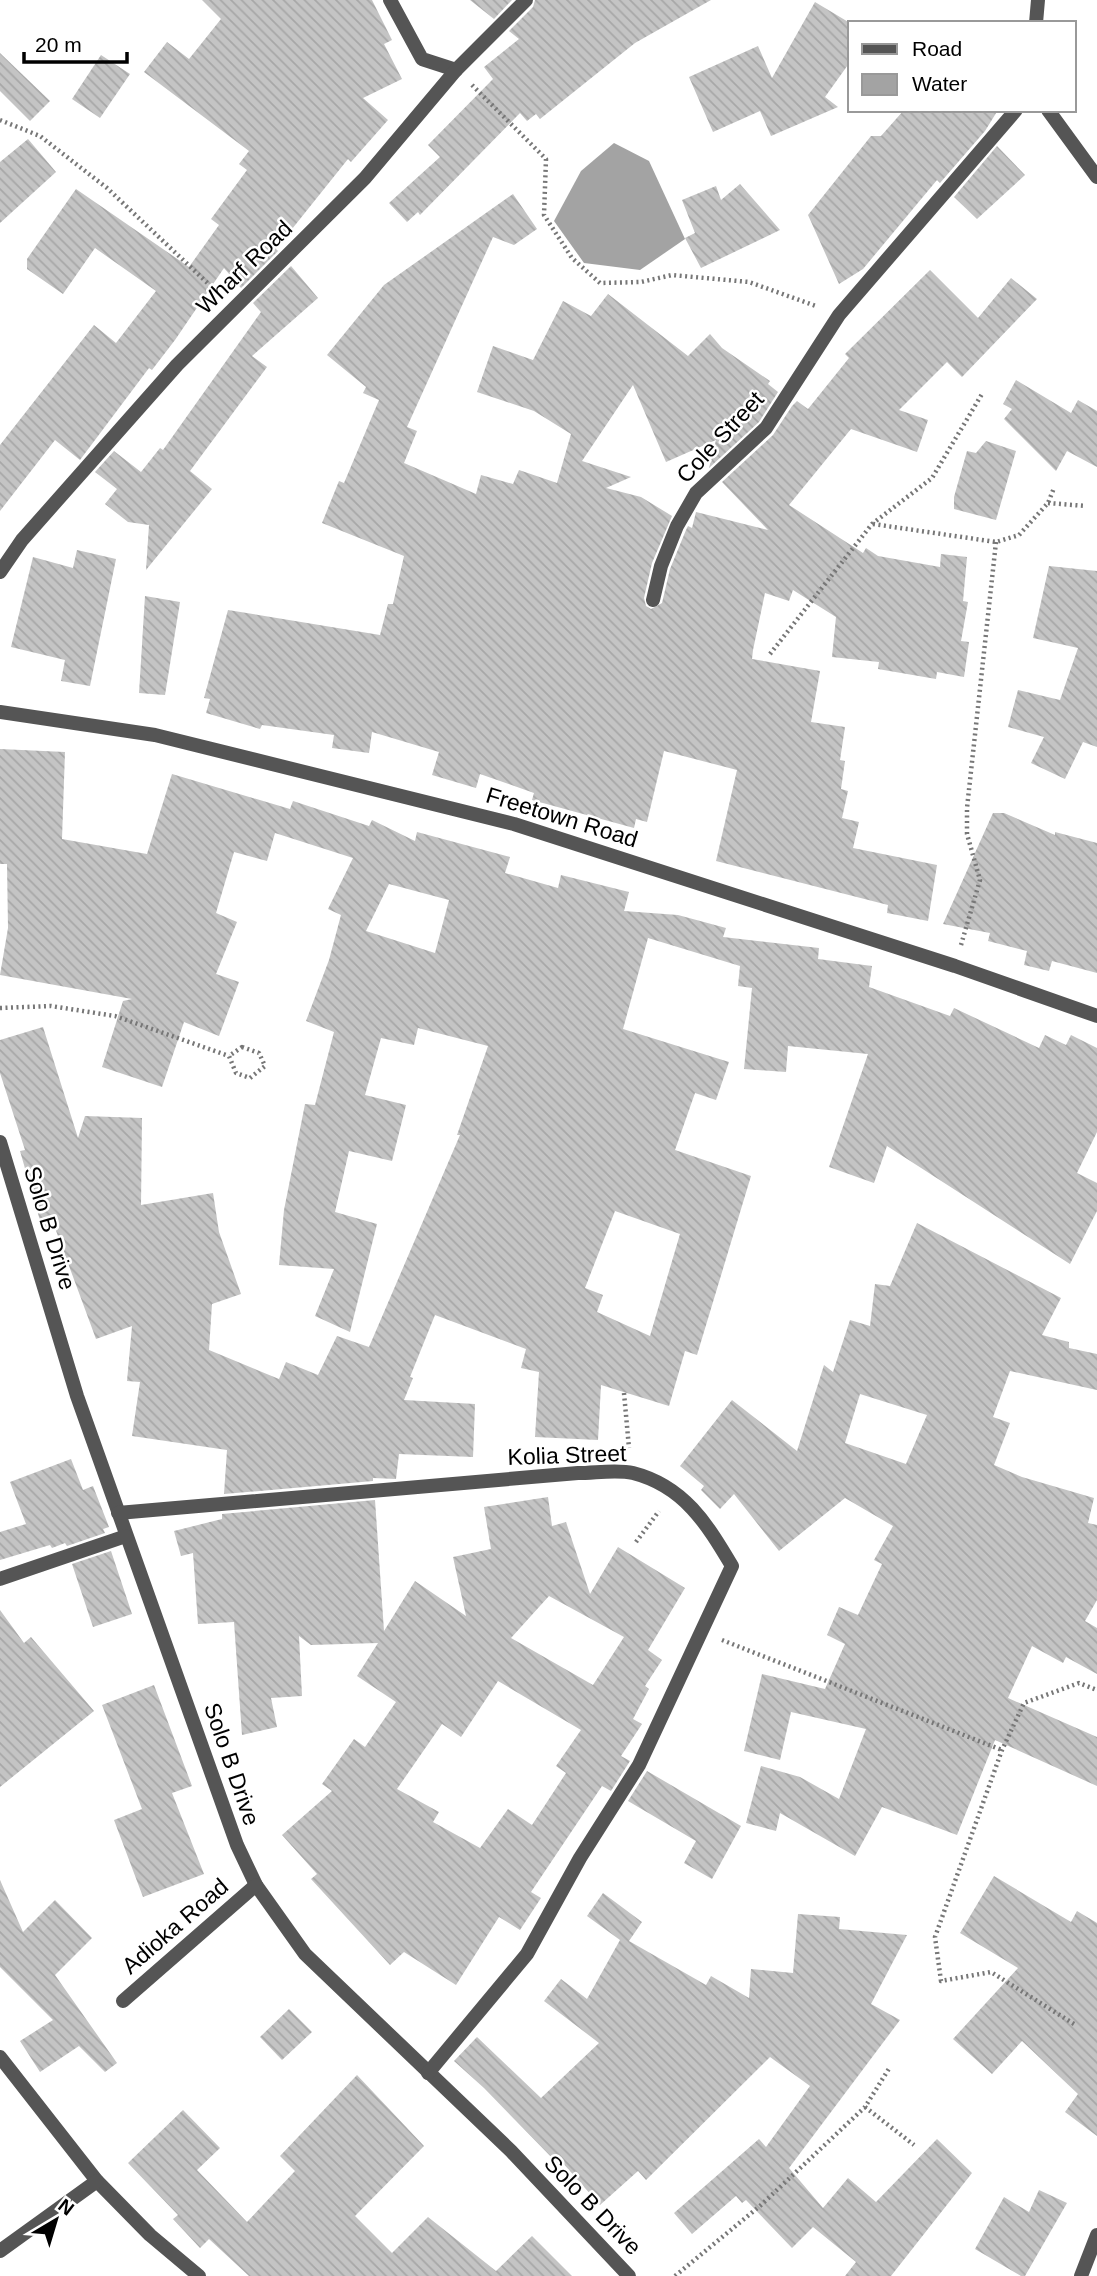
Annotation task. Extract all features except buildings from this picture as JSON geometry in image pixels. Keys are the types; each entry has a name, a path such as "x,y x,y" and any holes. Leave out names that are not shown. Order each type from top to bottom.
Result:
{"street":[{"path":"390,0 422,59 456,70"},
{"name":"Wharf Road","path":"0,572 22,540 177,365 365,178 456,70 526,0"},
{"path":"1037,21 1038,0"},
{"name":"Cole Street","path":"653,600 673,536 696,493 765,428 839,315 1014,112"},
{"path":"1049,112 1097,177"},
{"name":"Freetown Road","path":"0,712 155,736 514,824 955,966 1097,1016"},
{"name":"Solo B Drive","path":"0,1142 77,1396 237,1845 256,1885 305,1954 510,2151 629,2276"},
{"name":"Kolia Street","path":"118,1513 578,1473 631,1473 675,1492 690,1504 708,1526 732,1566 639,1765 580,1858 527,1954 428,2073"},
{"path":"0,1579 126,1536"},
{"name":"Adioka Road","path":"123,2001 256,1885"},
{"path":"0,2057 97,2181 150,2235 199,2276"},
{"path":"0,2251 97,2181"},
{"path":"1081,2276 1097,2235"}],"path":[{"path":"456,70 546,159 544,215 572,258 600,283 641,282 672,275 749,282 839,315"},
{"path":"0,120 40,136 107,188 203,276 232,309"},
{"path":"771,654 872,524 932,478 982,394"},
{"path":"872,524 996,542 1019,535 1048,503 1054,488"},
{"path":"1048,503 1086,506"},
{"path":"955,966 980,880 967,834 967,808 996,542"},
{"path":"0,1008 51,1006 115,1016 229,1056 236,1073 250,1079 265,1066 259,1054 242,1046 229,1056"},
{"path":"624,1393 631,1473"},
{"path":"636,1542 675,1492"},
{"path":"702,1632 1002,1750"},
{"path":"1074,2024 992,1972 942,1981 935,1937 1002,1750 1024,1703 1079,1683 1097,1690"},
{"path":"675,2276 761,2205 865,2106 890,2067"},
{"path":"865,2106 914,2145"}],"water":[{"path":"614,143 649,161 685,239 640,270 584,263 554,221 581,171"}]}
